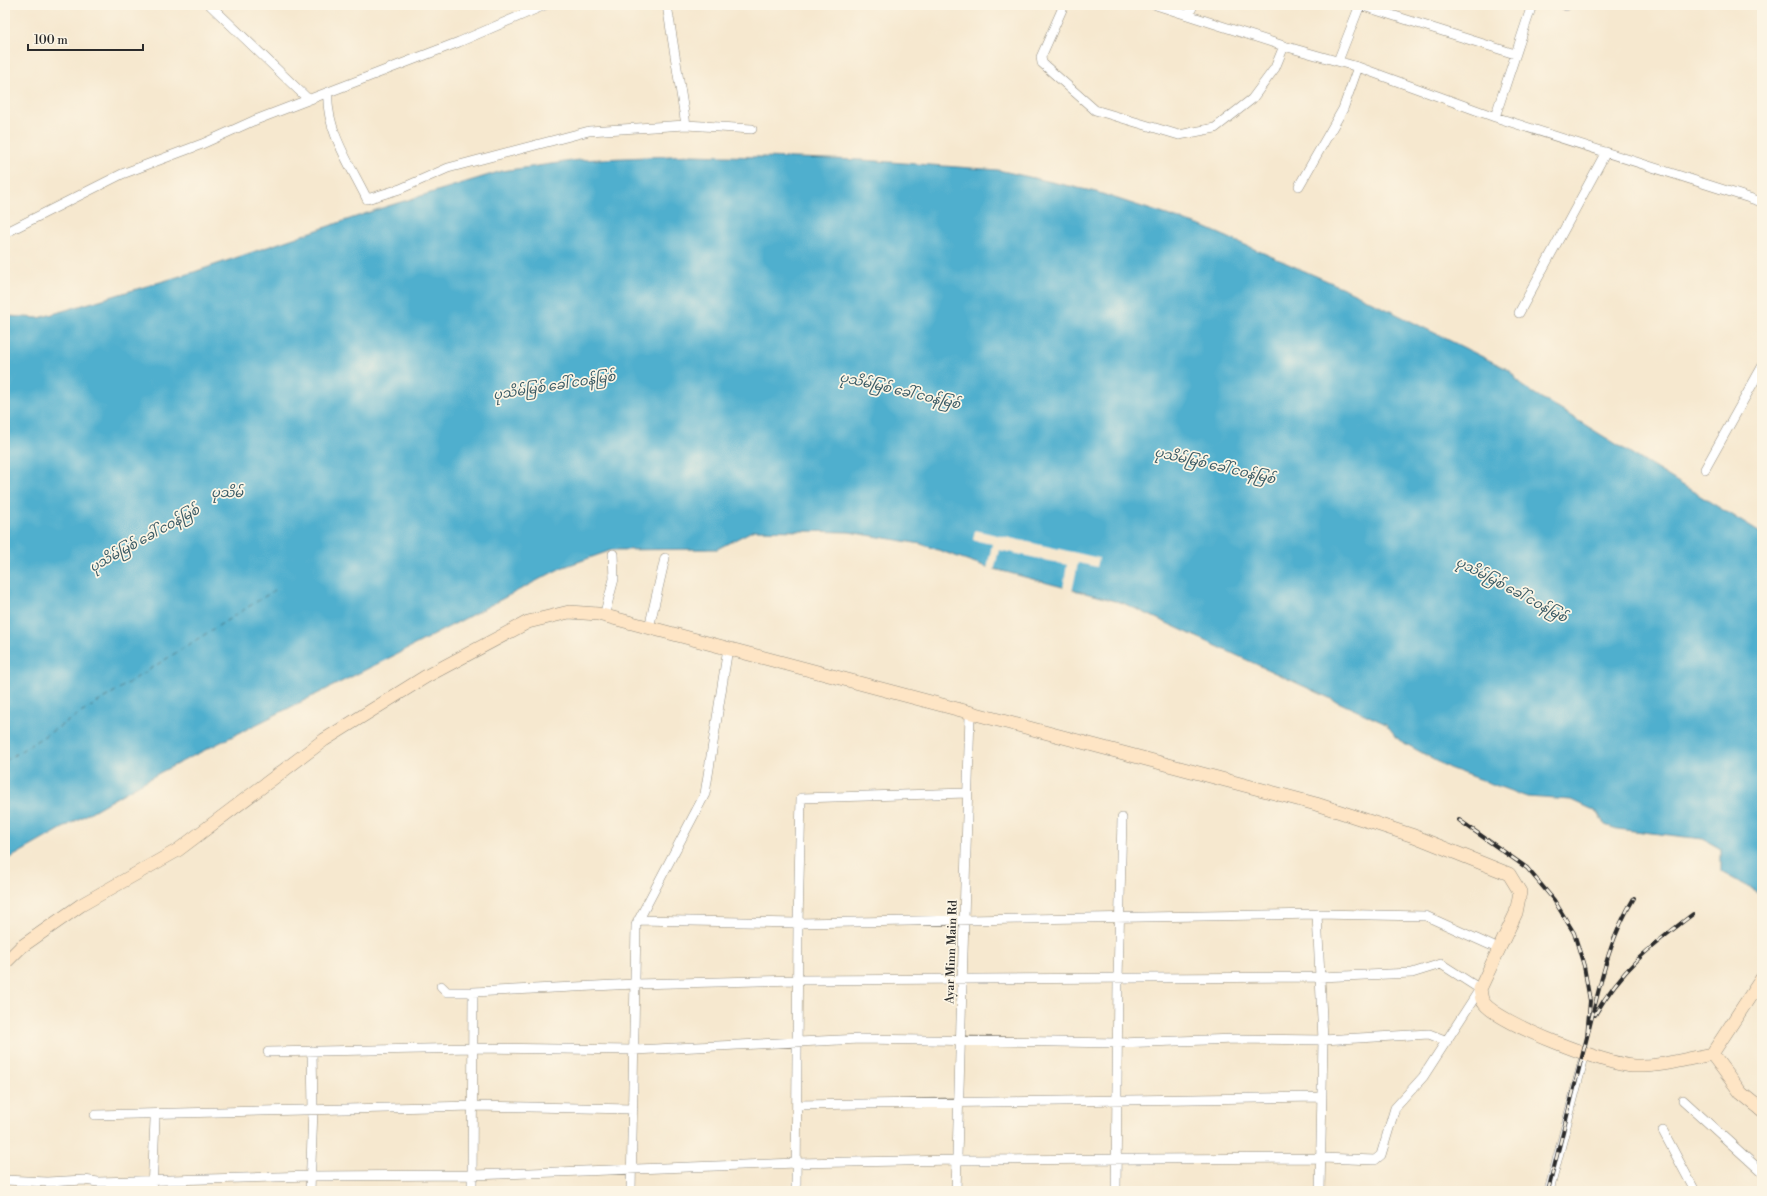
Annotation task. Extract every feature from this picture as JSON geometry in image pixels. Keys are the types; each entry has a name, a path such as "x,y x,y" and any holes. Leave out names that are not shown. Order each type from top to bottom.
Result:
{"street":[{"path":"210,5 308,99"},
{"path":"5,233 122,174 202,144 253,120 459,42 545,5"},
{"path":"667,5 686,125"},
{"path":"1064,5 1041,57 1042,63 1095,110 1179,135 1215,128 1252,99 1275,68 1284,46"},
{"path":"1156,5 1284,46 1358,67 1495,117 1762,202"},
{"path":"1189,15 1193,5"},
{"path":"1338,61 1360,5 1514,54"},
{"path":"1495,117 1514,54 1532,5"},
{"path":"1299,186 1343,109 1358,67"},
{"path":"328,92 328,113 339,141 367,199 400,189 448,168 589,131 686,125 752,129"},
{"path":"1519,313 1606,152"},
{"path":"1705,469 1762,367"},
{"path":"604,616 614,579 613,554"},
{"path":"649,628 665,558"},
{"path":"5,963 21,947 81,905 178,850 324,740 425,677 528,622 569,612 604,616 970,714 1316,804 1414,836 1509,874 1520,892 1516,913 1480,989 1423,1077 1395,1108 1380,1155 1375,1160 1322,1158 956,1160 797,1163 473,1175 311,1176 98,1182 84,1180 48,1182 5,1180"},
{"path":"631,1191 636,925 705,794 728,648"},
{"name":"Ayar Minn Main Rd","path":"956,1191 970,714"},
{"path":"796,1191 796,1042 801,798 968,793"},
{"path":"1116,1191 1118,979 1122,818"},
{"path":"638,920 798,923 1317,914 1426,916 1499,949"},
{"path":"1317,914 1323,1040 1322,1158 1320,1191"},
{"path":"441,986 447,992 473,992 634,984 798,980 1320,977 1412,973 1441,964 1480,989 1483,1002 1493,1012 1544,1038 1585,1053 1638,1066 1651,1066 1712,1054 1762,978"},
{"path":"472,1191 474,1106 473,992"},
{"path":"268,1052 474,1048 634,1050 860,1039 1118,1043 1236,1039 1323,1040 1429,1034 1447,1041"},
{"path":"310,1191 313,1109 312,1051"},
{"path":"1549,1191 1585,1053"},
{"path":"1712,1054 1741,1093 1762,1110"},
{"path":"797,1105 1322,1097"},
{"path":"1683,1100 1762,1172"},
{"path":"95,1115 474,1106 633,1109"},
{"path":"152,1191 154,1181 155,1119"},
{"path":"1663,1131 1695,1191"}],"water":[{"name":"ပုသိမ်","path":"692,155 863,160 998,170 1096,192 1204,227 1348,290 1509,370 1522,386 1762,534 1762,894 1721,872 1721,849 1703,839 1617,829 1605,825 1597,812 1571,800 1527,797 1449,768 1399,740 1386,724 1123,603 987,567 921,544 849,532 754,530 717,549 612,550 561,568 403,651 161,772 5,861 5,318 8,316 39,318 194,272 385,207 502,171 579,160"}],"pier":[{"path":"975,530 1099,558 1097,567 1078,563 1072,592 1063,589 1067,565 999,550 994,571 987,569 992,544 973,540"}],"ferry route":[{"path":"5,761 275,590"}],"railway":[{"path":"1459,820 1527,868 1554,900 1574,933 1584,966 1590,1001 1587,1037 1600,983 1611,948 1617,931 1634,898"},
{"path":"1595,1015 1615,984 1626,971 1650,948 1693,914"},
{"path":"1548,1191 1587,1037"}],"water label":[{"name":"ပုသိမ်မြစ် ခေါ် ငဝန်မြစ်","path":"554,385"},
{"name":"ပုသိမ်မြစ် ခေါ် ငဝန်မြစ်","path":"900,390"},
{"name":"ပုသိမ်မြစ် ခေါ် ငဝန်မြစ်","path":"1215,465"},
{"name":"ပုသိမ်မြစ် ခေါ် ငဝန်မြစ်","path":"144,538"},
{"name":"ပုသိမ်မြစ် ခေါ် ငဝန်မြစ်","path":"1512,589"}]}
